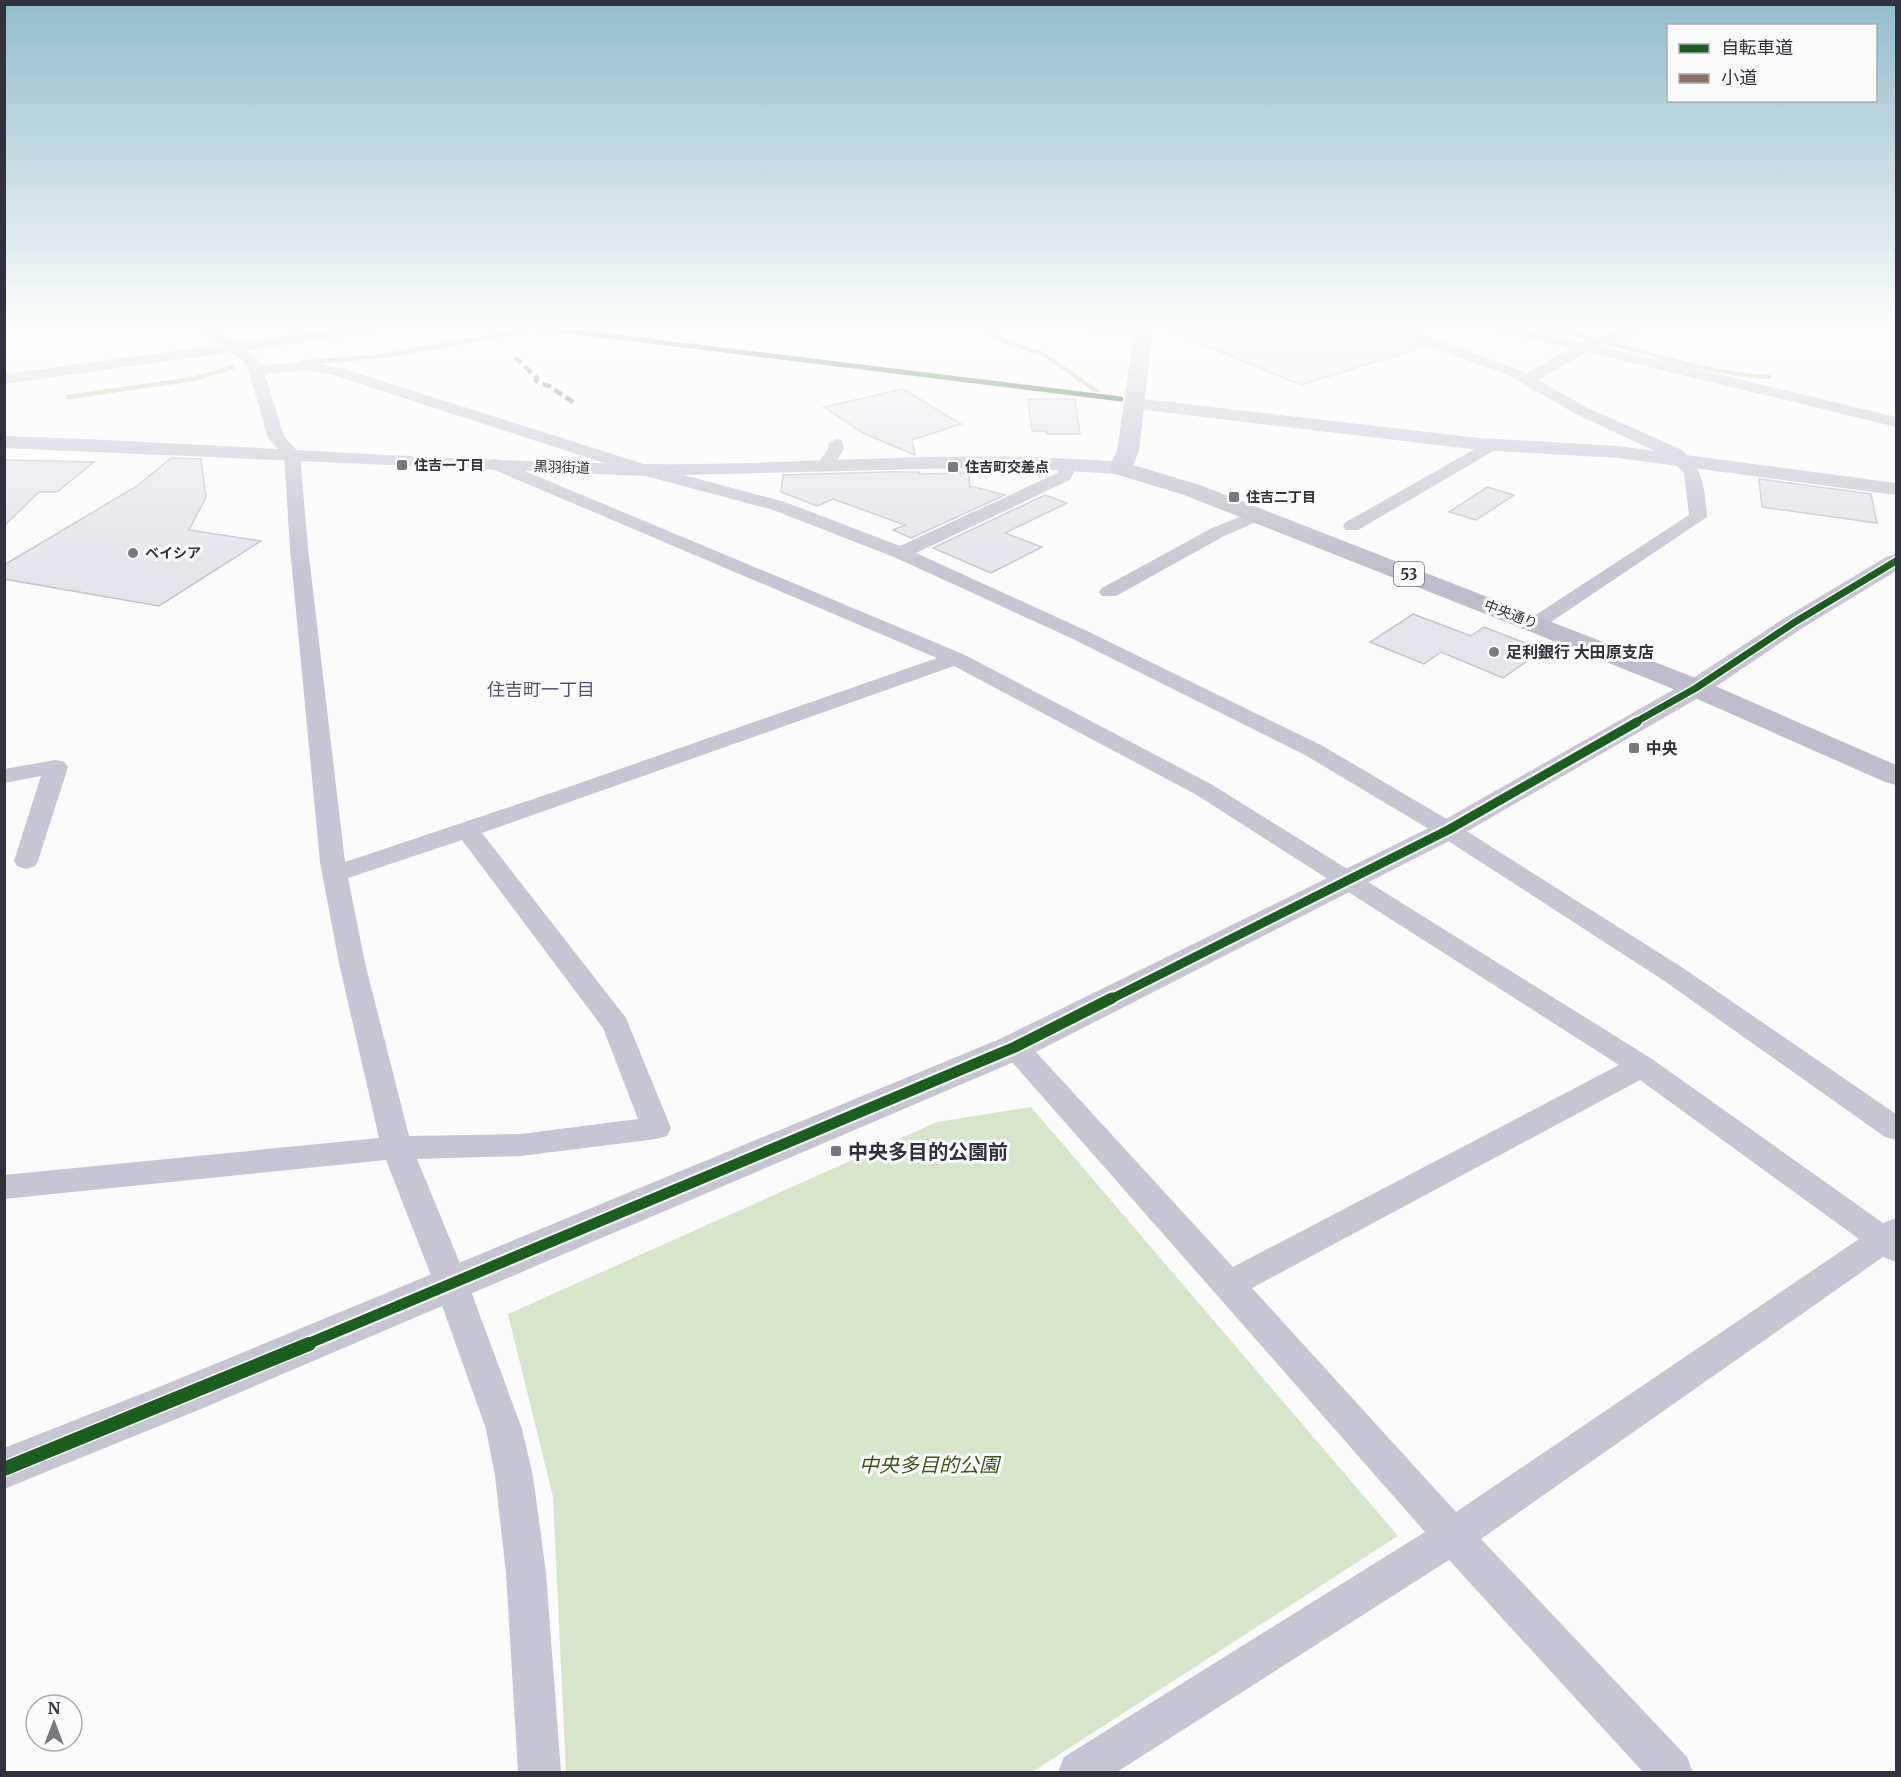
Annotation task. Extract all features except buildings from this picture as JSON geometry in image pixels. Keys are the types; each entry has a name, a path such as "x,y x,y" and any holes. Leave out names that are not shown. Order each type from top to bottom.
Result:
{"main road":[{"path":"1120,468 1128,452 1134,408"},
{"name":"中央通り","path":"1120,468 1181,486 1257,514 1535,624 1696,688 1896,776"}],"street":[{"path":"268,408 276,438 292,454 299,548 334,874 352,963 397,1148 451,1283 504,1429 514,1476 526,1573 539,1773"},
{"path":"451,408 644,470 778,506 901,552 1080,635 1313,750 1448,830 1673,974 1896,1129"},
{"path":"1169,408 1491,445 1618,452 1896,489"},
{"path":"1535,624 1698,517 1694,471 1686,461 1577,408"},
{"path":"1839,408 1896,422"},
{"name":"黒羽街道","path":"4,442 644,470 824,467 967,461 1120,468"},
{"path":"824,467 836,449 836,444"},
{"path":"1352,526 1491,445"},
{"path":"496,464 957,658 1203,789 1642,1066 1892,1240 1453,1536 1079,1773"},
{"path":"901,552 1064,476 1071,464"},
{"path":"1109,592 1218,532 1257,514"},
{"path":"4,1469 1015,1047 1448,830 1696,688 1795,622 1896,561"},
{"path":"334,874 468,831 715,741 957,658"},
{"path":"4,776 56,767 26,861"},
{"path":"4,1187 397,1148 520,1145 656,1128 615,1025 468,831"},
{"path":"1015,1047 1453,1536 1672,1773"},
{"path":"1228,1285 1642,1066"}],"green space":[{"name":"中央多目的公園","path":"1031,1107 1398,1536 1032,1772 566,1772 553,1497 508,1314 937,1122"}],"cycle path":[{"path":"4,1469 180,1398 1015,1047 1448,830 1696,688 1795,622 1896,561"}],"place":[{"name":"住吉一丁目","path":"402,465"},
{"name":"住吉町交差点","path":"953,467"},
{"name":"住吉二丁目","path":"1234,497"},
{"name":"ベイシア","path":"133,553"},
{"name":"足利銀行 大田原支店","path":"1494,652"},
{"name":"中央","path":"1634,748"},
{"name":"中央多目的公園前","path":"836,1151"}],"district":[{"name":"住吉町一丁目","path":"541,689"}]}
